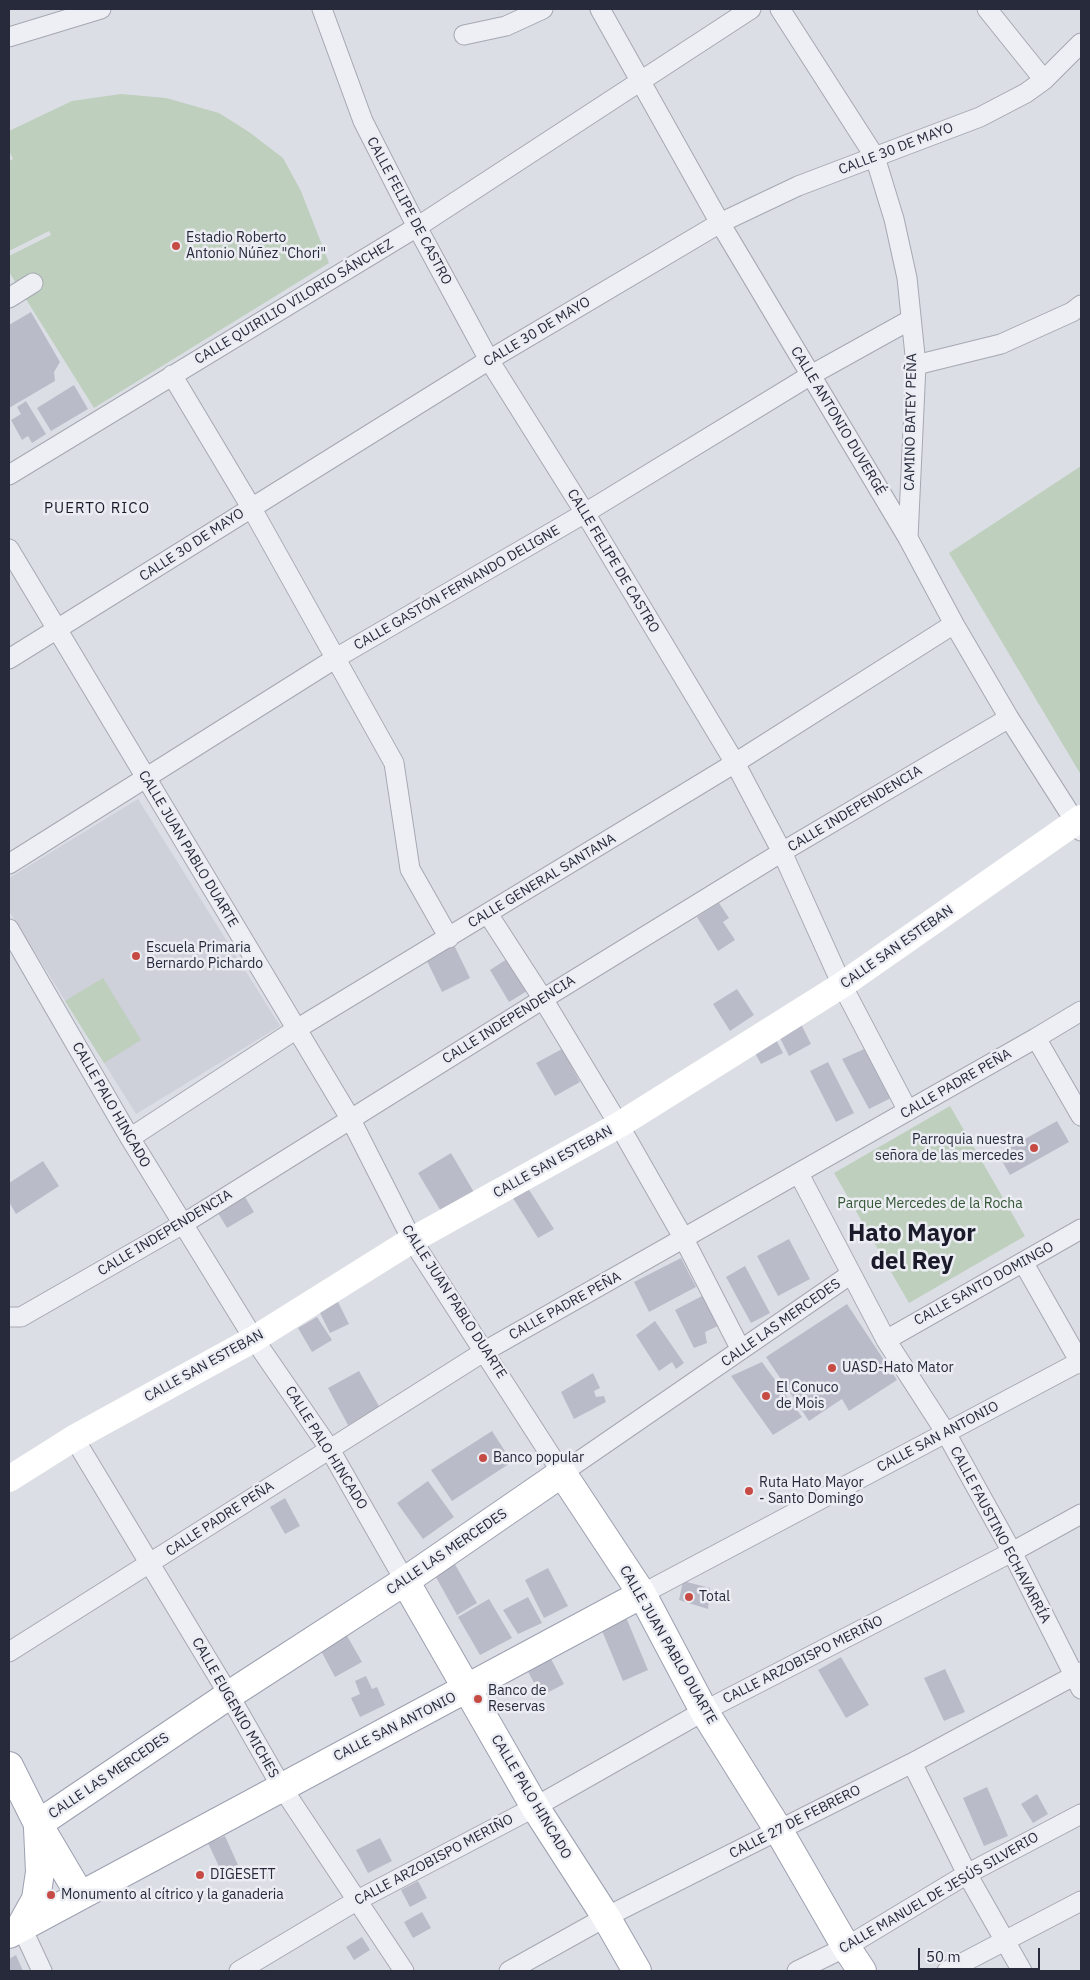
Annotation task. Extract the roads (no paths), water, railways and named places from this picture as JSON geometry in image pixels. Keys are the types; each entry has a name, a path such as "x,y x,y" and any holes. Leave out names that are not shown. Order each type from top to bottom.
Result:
{"main road":[{"name":"CALLE LAS MERCEDES","path":"38,1824 229,1695 405,1581 562,1473"},
{"name":"CALLE JUAN PABLO DUARTE","path":"562,1473 642,1594 704,1711 779,1831 846,1947 862,1971"},
{"name":"CALLE PALO HINCADO","path":"405,1581 535,1807 606,1917 637,1971"},
{"name":"CALLE SAN ANTONIO","path":"15,1930 281,1786 467,1690 642,1594"},
{"path":"9,1766 38,1824 80,1895"},
{"path":"15,1930 36,1899 40,1872 38,1824"}],"street":[{"path":"9,37 101,9"},
{"name":"CALLE FELIPE DE CASTRO","path":"322,9 363,121 417,227 489,360 585,513 735,763 782,852 842,985 908,1111"},
{"path":"464,35 506,26 543,9"},
{"name":"CALLE ANTONIO DUVERGÉ","path":"600,9 720,223 908,538 954,624 1009,718 1080,823"},
{"name":"CALLE QUIRILIO VILORIO SÁNCHEZ","path":"9,475 417,227 751,9"},
{"name":"CAMINO BATEY PEÑA","path":"780,9 875,157 894,218 907,278 916,365 908,538"},
{"path":"987,9 1044,80"},
{"name":"CALLE 30 DE MAYO","path":"9,659 59,630 251,507 489,360 720,223 798,186 980,117 1026,93 1044,80 1081,43"},
{"path":"9,298 33,283"},
{"path":"916,365 1002,344 1072,312 1081,305"},
{"name":"CALLE GASTÓN FERNANDO DELIGNE","path":"9,864 145,776 336,658 585,513 811,375 910,320"},
{"path":"172,375 251,507 394,763 410,869 449,938"},
{"name":"CALLE JUAN PABLO DUARTE","path":"9,549 59,630 295,1030 350,1118 412,1240 562,1473"},
{"name":"CALLE GENERAL SANTANA","path":"130,1138 295,1030 735,763 954,624"},
{"name":"CALLE INDEPENDENCIA","path":"9,1317 21,1317 183,1224 350,1118 782,852 1009,718"},
{"name":"CALLE SAN ESTEBAN","path":"9,1479 74,1438 254,1339 412,1240 619,1126 842,985 1080,823"},
{"path":"488,914 543,999 619,1126 684,1239 741,1350"},
{"name":"CALLE PALO HINCADO","path":"9,929 130,1138 254,1339 329,1448 405,1581"},
{"name":"CALLE PADRE PEÑA","path":"9,1652 485,1351 799,1174 1081,1011"},
{"path":"1036,1038 1081,1116"},
{"name":"CALLE FAUSTINO ECHAVARRÍA","path":"799,1174 886,1340 946,1433 1079,1679"},
{"name":"CALLE SANTO DOMINGO","path":"886,1340 1081,1229"},
{"path":"1023,1262 1081,1362"},
{"name":"CALLE LAS MERCEDES","path":"562,1473 741,1350 797,1309 851,1274"},
{"name":"CALLE SAN ANTONIO","path":"642,1594 1081,1362"},
{"name":"CALLE EUGENIO MICHES","path":"74,1438 229,1695 281,1786 404,1971"},
{"name":"CALLE ARZOBISPO MERIÑO","path":"239,1971 356,1901 535,1807 704,1711 1012,1552 1081,1514"},
{"name":"CALLE 27 DE FEBRERO","path":"509,1971 530,1966 606,1917 1079,1679"},
{"path":"912,1763 967,1874 1022,1971"},
{"name":"CALLE MANUEL DE JESÚS SILVERIO","path":"797,1971 846,1947 967,1874 1081,1814"},
{"path":"947,1971 1081,1901"},
{"path":"15,1930 42,1971"}],"place":[{"name":"Estadio Roberto Antonio Núñez \"Chori\"","path":"176,246"},
{"name":"Escuela Primaria Bernardo Pichardo","path":"136,956"},
{"name":"Parroquia nuestra señora de las mercedes","path":"1034,1148"},
{"name":"UASD-Hato Mator","path":"832,1368"},
{"name":"El Conuco de Mois","path":"766,1396"},
{"name":"Banco popular","path":"483,1458"},
{"name":"Ruta Hato Mayor - Santo Domingo","path":"749,1491"},
{"name":"Total","path":"689,1597"},
{"name":"Banco de Reservas","path":"478,1699"},
{"name":"DIGESETT","path":"200,1875"},
{"name":"Monumento al cítrico y la ganaderia","path":"51,1895"}],"district":[{"name":"PUERTO RICO","path":"97,509"},
{"name":"Hato Mayor del Rey","path":"912,1248"}],"park label":[{"name":"Parque Mercedes de la Rocha","path":"930,1204"}]}
